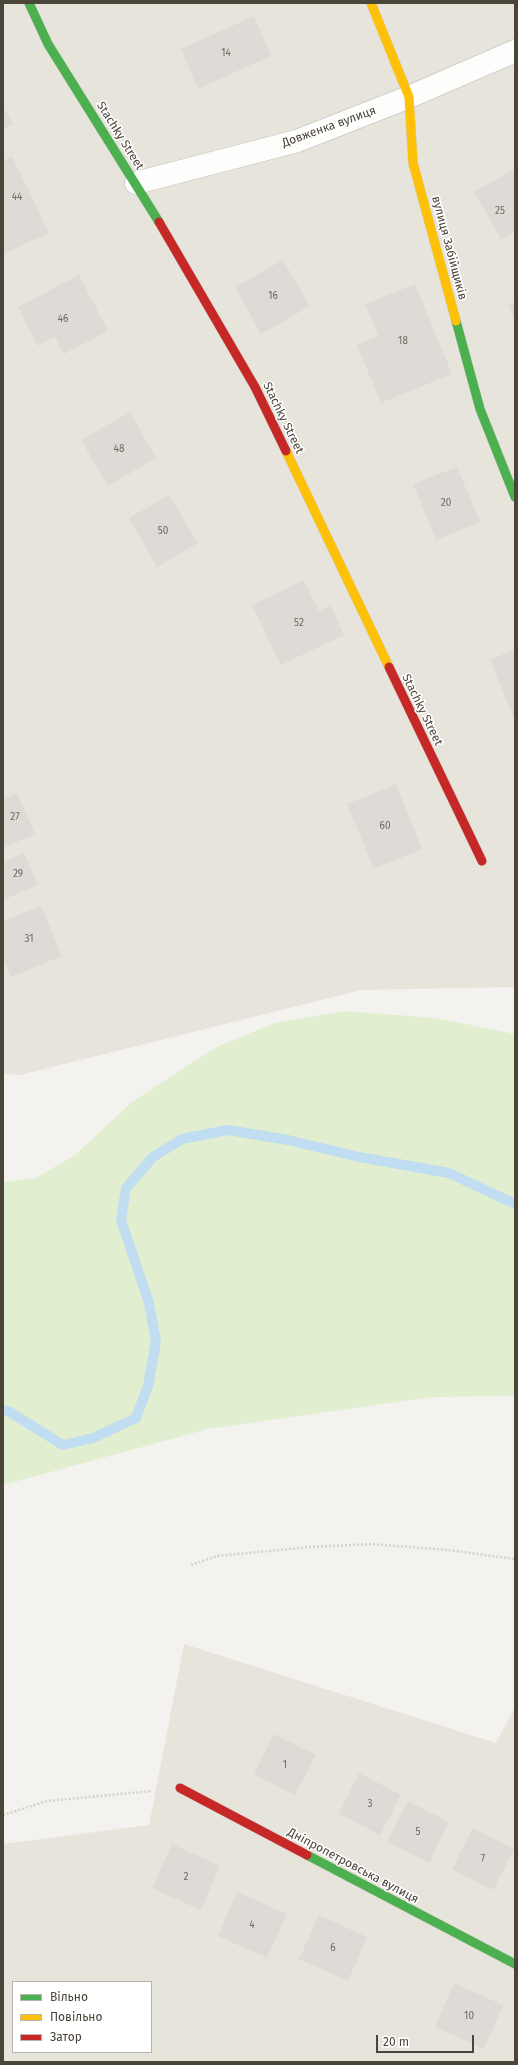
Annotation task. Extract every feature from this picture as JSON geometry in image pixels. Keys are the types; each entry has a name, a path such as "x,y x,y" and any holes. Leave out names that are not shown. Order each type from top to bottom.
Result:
{"street":[{"name":"Stachky Street","path":"29,3 48,44 136,183 256,387 482,861"},
{"name":"вулиця Забійщиків","path":"371,3 409,97 413,163 480,409 515,497"},
{"name":"Довженка вулиця","path":"136,183 297,141 409,97 515,51"},
{"name":"Дніпропетровська вулиця","path":"180,1788 515,1964"}],"path":[{"path":"191,1565 217,1556 310,1547 371,1544 448,1550 515,1559"},
{"path":"3,1815 47,1801 180,1788"}],"shaded area":[{"path":"3,3 515,3 515,987 361,990 20,1075 3,1074"},
{"path":"184,1644 496,1743 515,1707 515,2062 3,2062 3,1844 149,1825"}],"green space":[{"path":"344,1011 436,1018 515,1034 515,1396 432,1397 208,1429 3,1485 3,1182 36,1178 75,1155 132,1102 216,1047 275,1023"}],"building":[{"path":"254,16 271,56 198,89 181,49"},
{"path":"3,107 13,124 3,130"},
{"path":"12,156 49,233 3,254 3,161"},
{"path":"515,169 515,231 501,239 474,192"},
{"path":"283,260 310,306 261,334 235,287"},
{"path":"79,275 108,331 64,354 55,337 38,346 18,307"},
{"path":"415,284 452,374 381,403 357,345 378,336 365,304"},
{"path":"515,302 515,322 508,304"},
{"path":"130,412 156,458 108,486 81,440"},
{"path":"457,467 480,522 436,540 413,484"},
{"path":"169,495 198,543 157,567 129,518"},
{"path":"303,580 319,611 330,605 344,635 281,665 252,605"},
{"path":"515,649 515,718 514,718 490,660"},
{"path":"396,784 422,849 374,869 347,804"},
{"path":"17,793 35,834 3,848 3,799"},
{"path":"24,853 38,885 3,900 3,862"},
{"path":"41,906 62,956 11,977 3,957 3,921"},
{"path":"274,1734 316,1755 295,1795 254,1774"},
{"path":"359,1773 401,1795 380,1835 339,1814"},
{"path":"408,1801 449,1822 429,1863 387,1842"},
{"path":"473,1828 514,1849 493,1890 452,1869"},
{"path":"172,1844 220,1866 201,1910 152,1888"},
{"path":"237,1892 287,1914 267,1958 218,1936"},
{"path":"319,1915 367,1937 348,1981 299,1959"},
{"path":"454,1983 503,2005 484,2049 435,2027"}],"waterway":[{"path":"3,1411 8,1411 63,1445 93,1438 136,1418 148,1386 156,1342 149,1303 121,1220 126,1188 153,1157 182,1139 228,1130 288,1140 359,1157 449,1173 515,1204"}],"traffic: fast":[{"path":"29,3 48,44 159,222"},
{"path":"456,321 480,409 515,497"},
{"path":"307,1855 515,1964"}],"traffic: slow":[{"path":"371,3 409,97 413,163 456,321"},
{"path":"286,451 389,667"}],"traffic: jam":[{"path":"159,222 255,387 286,451"},
{"path":"389,667 482,861"},
{"path":"180,1788 307,1855"}]}
